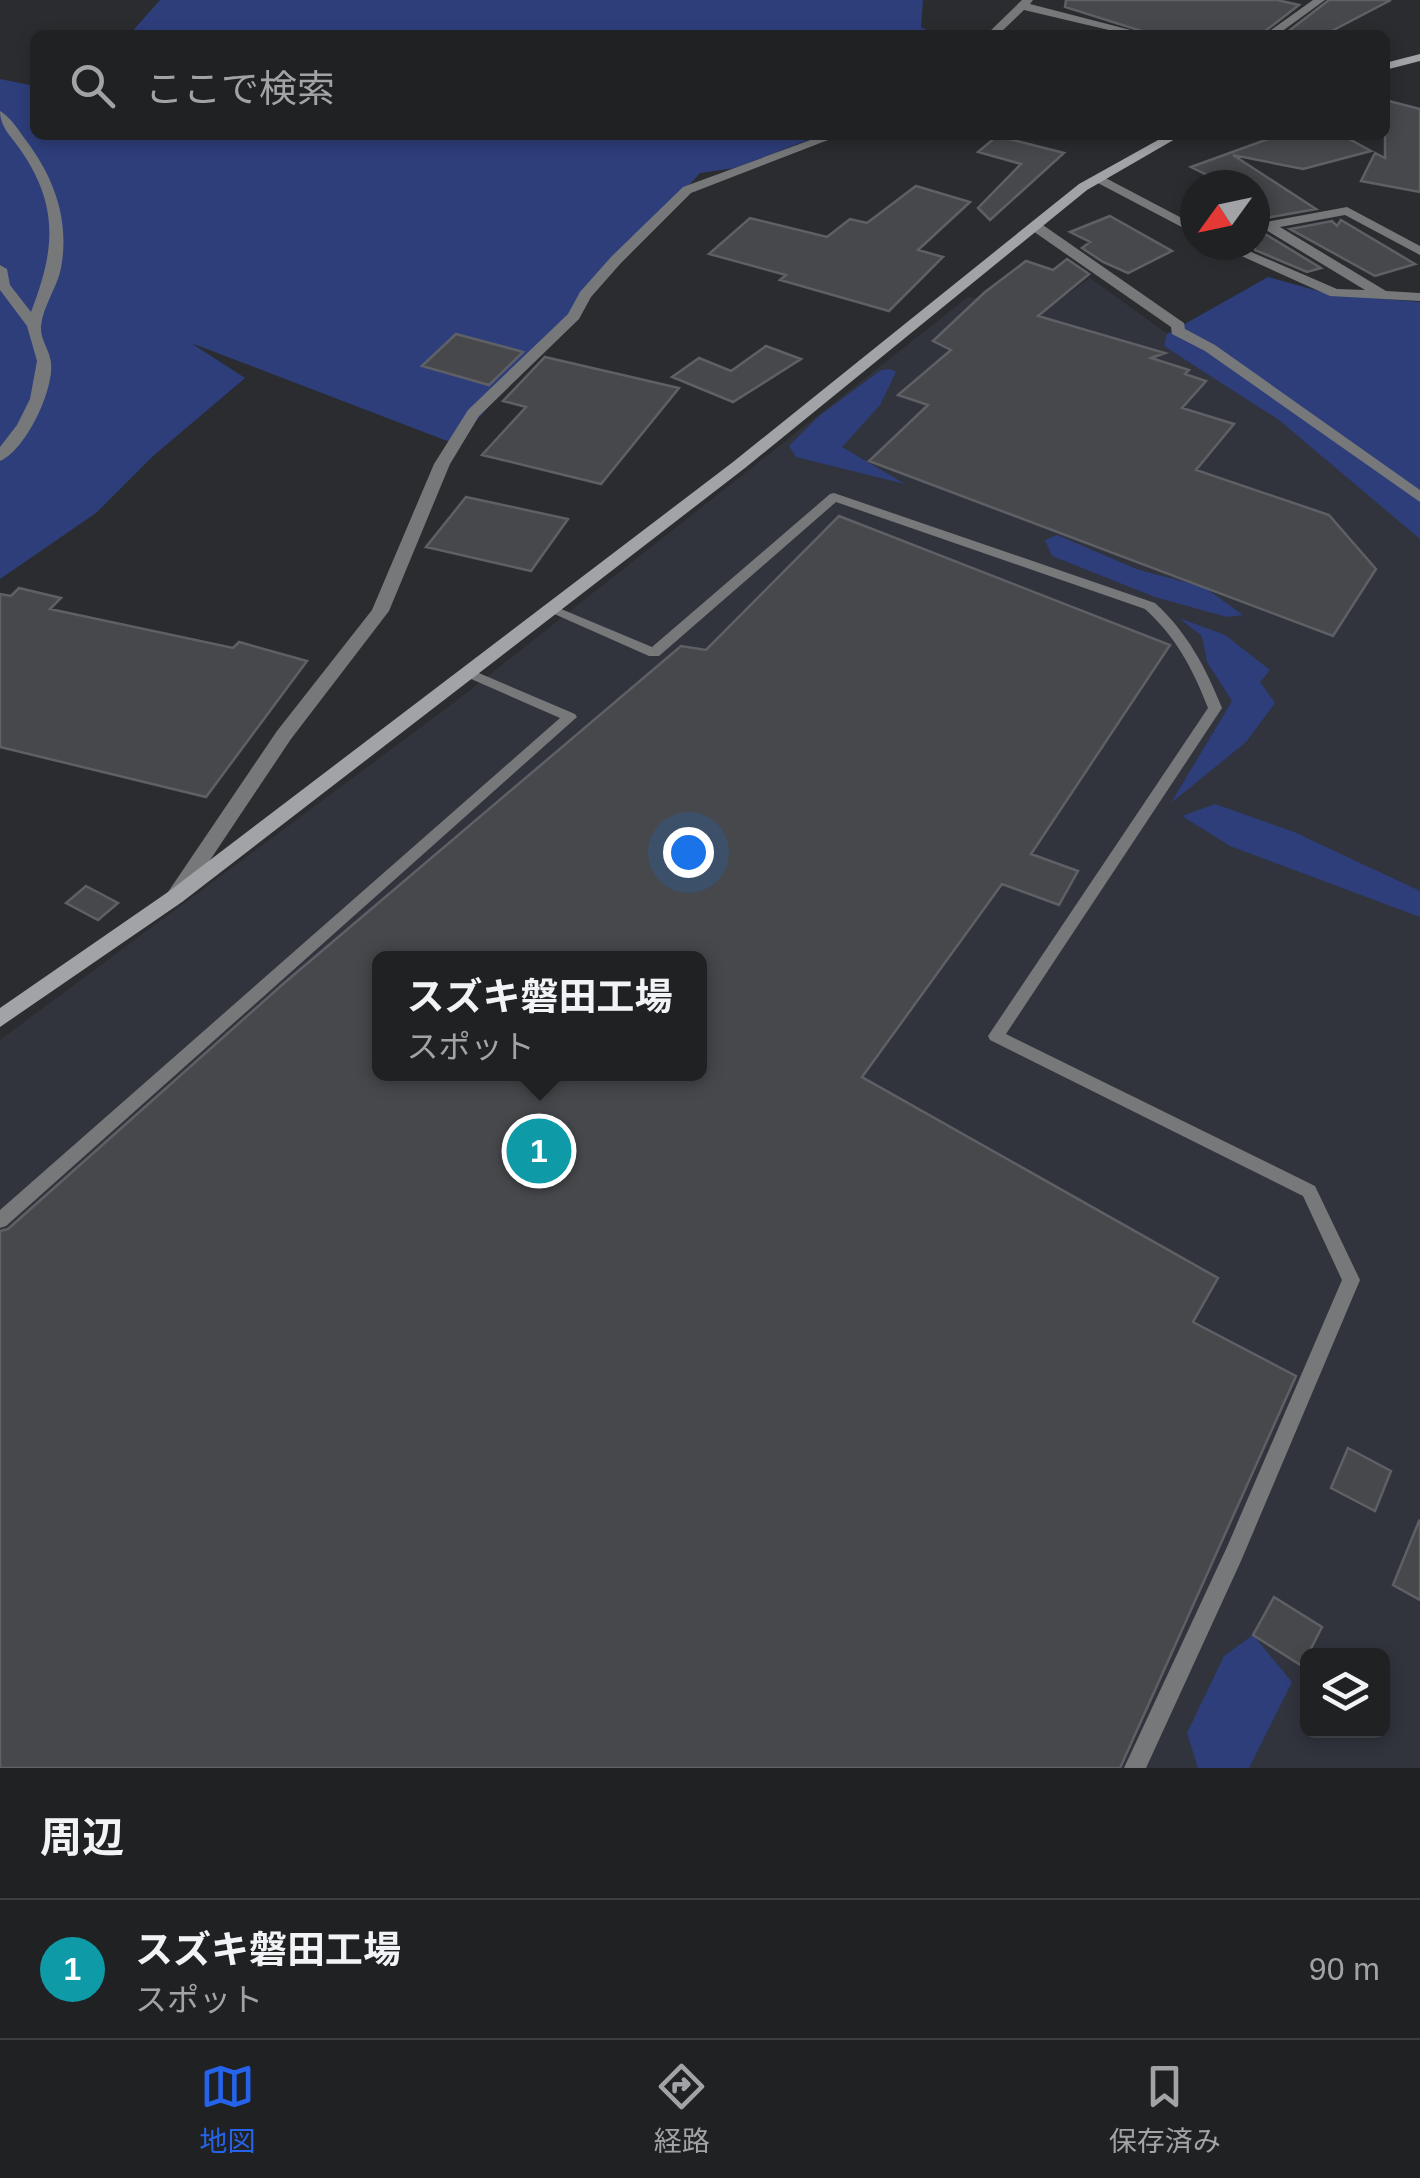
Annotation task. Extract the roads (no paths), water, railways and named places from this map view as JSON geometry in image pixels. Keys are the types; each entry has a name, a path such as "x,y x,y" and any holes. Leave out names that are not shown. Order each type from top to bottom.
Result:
{"street":[{"path":"1277,30 1320,0"},
{"path":"997,30 1025,3 1125,30"},
{"path":"1390,66 1420,58"},
{"path":"0,116 45,175 56,223 54,268 34,326 34,339 44,358 42,391 0,456"},
{"path":"175,896 284,735 380,611 435,478 473,413 574,316 585,295 616,260 686,190 821,140"},
{"path":"0,1018 175,896 739,464 1035,226 1098,178 1158,140"},
{"path":"1098,178 1180,222"},
{"path":"1270,225 1347,211 1419,250"},
{"path":"1035,226 1180,326 1177,330 1210,348 1420,497"},
{"path":"1270,232 1384,296"},
{"path":"1259,260 1335,293 1420,297"},
{"path":"0,269 3,285 34,326"}],"lane":[{"path":"548,609 654,653 834,497 1150,606 1178,629 1200,669 1215,708 996,1036 1310,1190 1350,1280 1234,1554 1134,1768"},
{"path":"0,1221 570,717 467,672"}],"place":[{"name":"スズキ磐田工場","path":"539,1151"}]}
